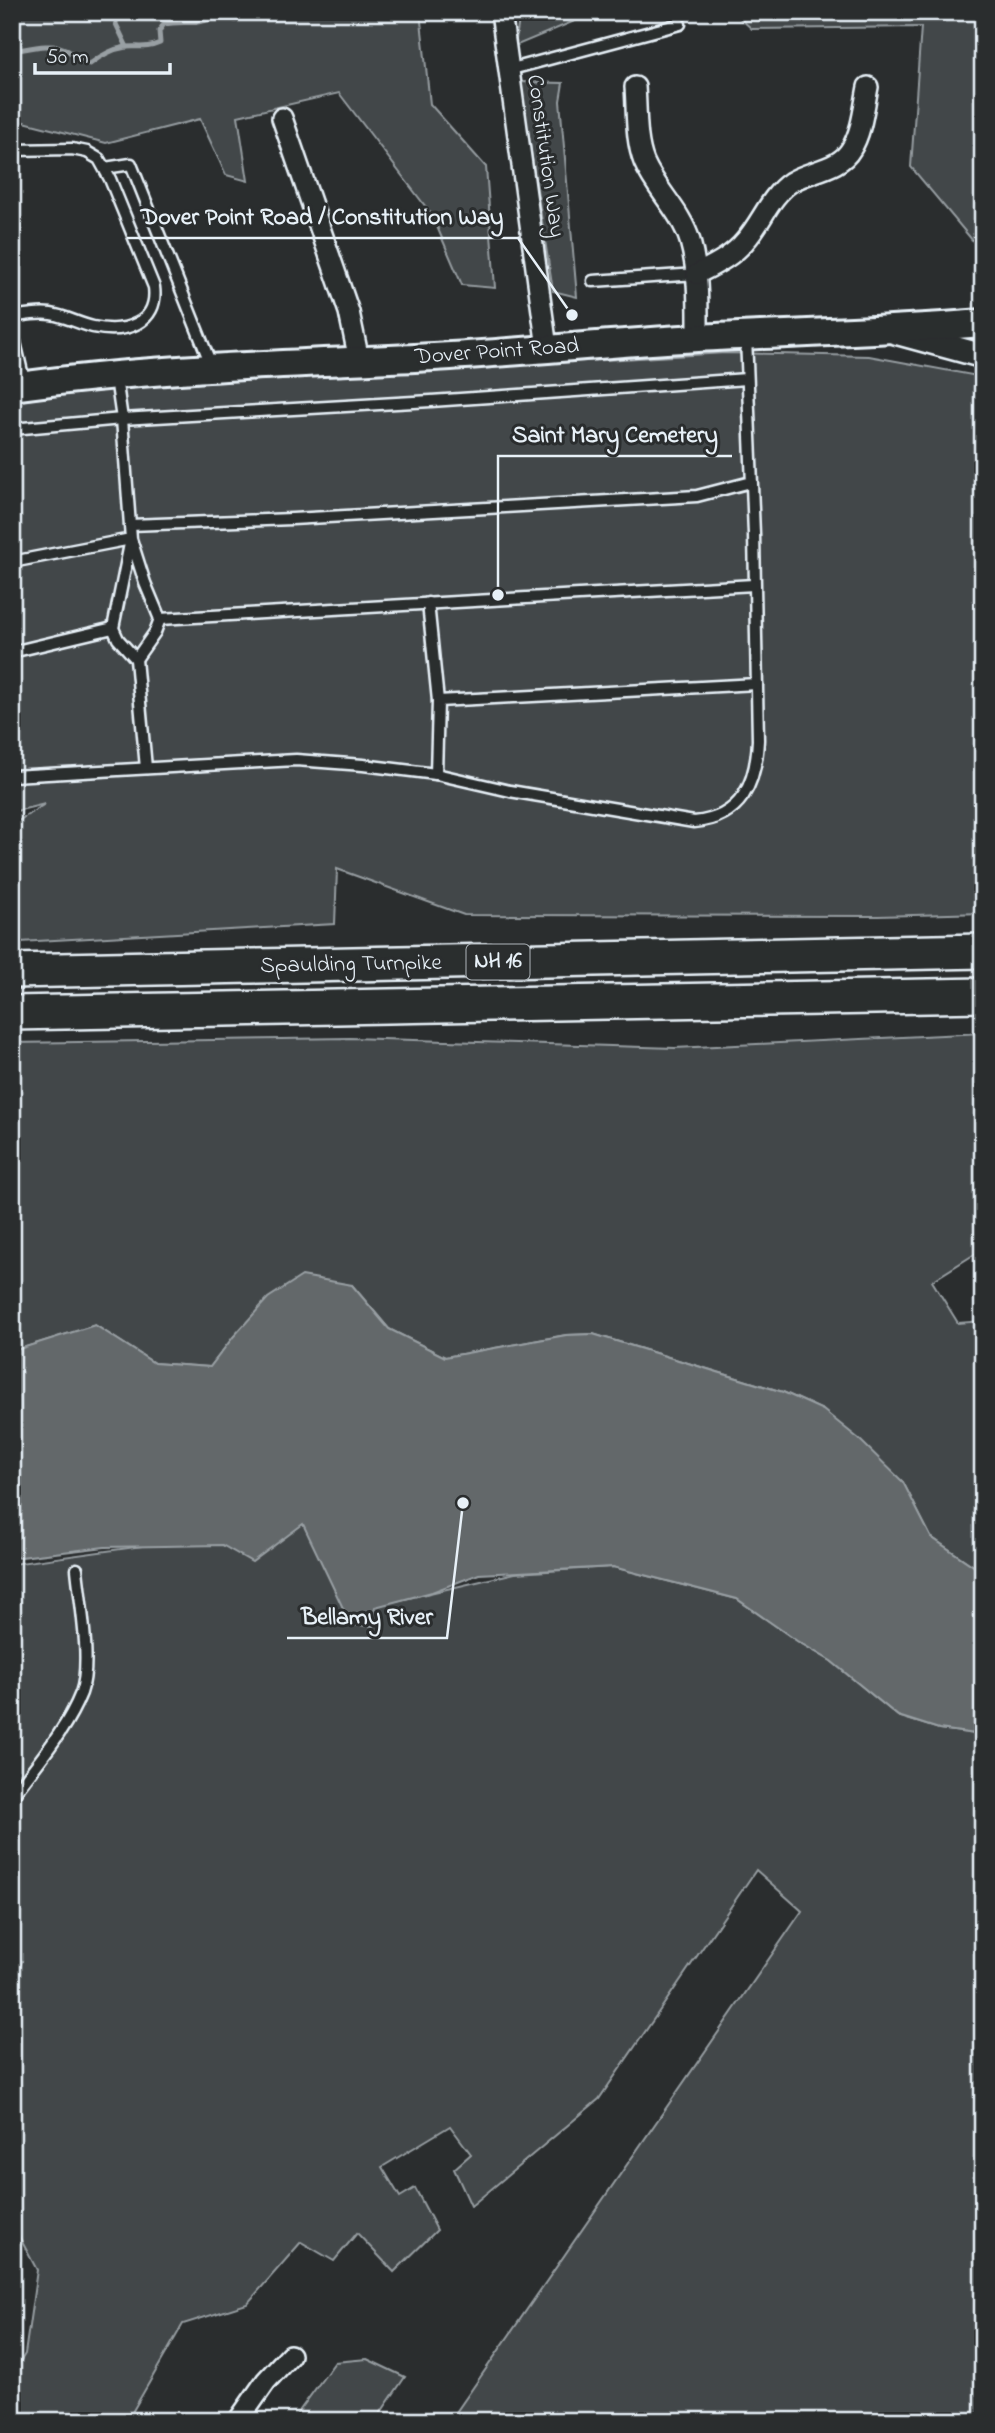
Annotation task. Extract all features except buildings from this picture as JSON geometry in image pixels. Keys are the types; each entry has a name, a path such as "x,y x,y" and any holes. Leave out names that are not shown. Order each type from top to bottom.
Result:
{"highway":[{"name":"Spaulding Turnpike","path":"12,971 983,951"},
{"name":"Spaulding Turnpike","path":"12,1013 983,995"}],"main road":[{"name":"Dover Point Road","path":"19,386 116,374 212,367 983,323"}],"street":[{"name":"Constitution Way","path":"501,12 547,348"},
{"path":"635,87 640,149 645,164 673,207 689,239 697,274 698,338"},
{"path":"697,274 732,253 746,240 770,203 791,182 842,160 857,137 868,88"},
{"path":"282,118 349,312 359,360"},
{"path":"888,330 983,356"},
{"path":"238,2421 290,2355"}],"lane":[{"path":"508,70 680,24"},
{"path":"12,150 72,149 87,152 99,159 154,287 155,300 151,312 143,321 128,327 94,328 54,314 12,317"},
{"path":"105,168 131,164 212,367"},
{"path":"593,281 697,274"},
{"path":"12,329 19,386"},
{"path":"12,776 296,760 436,774 510,791 694,822 709,821 725,814 740,802 753,776 758,740 754,534 746,337"},
{"path":"116,374 131,539 160,619 155,632 136,659"},
{"path":"12,429 122,419 747,379"},
{"path":"130,525 292,519 697,496 751,482"},
{"path":"12,562 131,539"},
{"path":"131,539 113,628 118,639 136,659 146,768"},
{"path":"160,619 754,585"},
{"path":"429,603 438,701 436,774"},
{"path":"12,652 113,628"},
{"path":"438,701 757,684"},
{"path":"12,1797 64,1726 82,1691 86,1658 77,1569"}],"shaded area":[{"path":"420,12 430,104 486,167 495,288 462,285 432,215 339,93 238,116 248,181 226,175 200,119 106,143 12,119 12,14"},
{"path":"520,12 580,12 577,20 515,46"},
{"path":"733,12 983,12 983,253 911,167 921,27 752,29"},
{"path":"520,82 563,83 560,101 577,297 553,291"},
{"path":"726,353 869,356 983,377 983,913 878,916 464,915 337,869 335,924 20,942 12,938 12,825 45,804 12,812 12,402 101,389"},
{"path":"983,1033 983,1253 978,1252 932,1281 958,1323 983,1321 983,1569 975,1567 931,1537 903,1482 823,1410 783,1392 593,1334 566,1335 445,1357 389,1329 352,1285 234,1336 210,1367 154,1363 95,1325 16,1350 12,1348 12,1043 350,1038 675,1048"},
{"path":"302,1276 352,1285 389,1329 445,1357 566,1335 593,1334 783,1392 823,1410 859,1439 903,1482 931,1537 975,1567 983,1569 983,1735 939,1729 898,1716 831,1661 737,1599 613,1567 479,1574 432,1592 375,1607 373,1626 351,1625 303,1524 252,1562 222,1545 105,1547 12,1558 12,1348 16,1350 95,1325 154,1363 210,1367 268,1298"},
{"path":"303,1524 375,1606 515,1573 613,1567 737,1599 831,1661 898,1716 939,1729 983,1735 983,2421 450,2421 802,1911 756,1870 599,2099 471,2206 454,2169 471,2154 450,2126 382,2167 400,2197 415,2188 437,2230 394,2272 357,2233 334,2261 301,2242 247,2304 183,2324 127,2421 12,2421 12,2375 25,2354 37,2270 12,2223 12,1986 22,1961 12,1954 12,1564"},
{"path":"367,2359 405,2377 375,2421 292,2421 335,2362"}],"waterway":[{"path":"116,12 116,24 127,47"},
{"path":"12,51 60,47 90,64 116,49 147,47 160,43 159,31 164,24 203,21 217,16 235,20 249,12"}],"place":[{"name":"Dover Point Road / Constitution Way","path":"572,315"},
{"name":"Saint Mary Cemetery","path":"498,595"},
{"name":"Bellamy River","path":"463,1503"}]}
